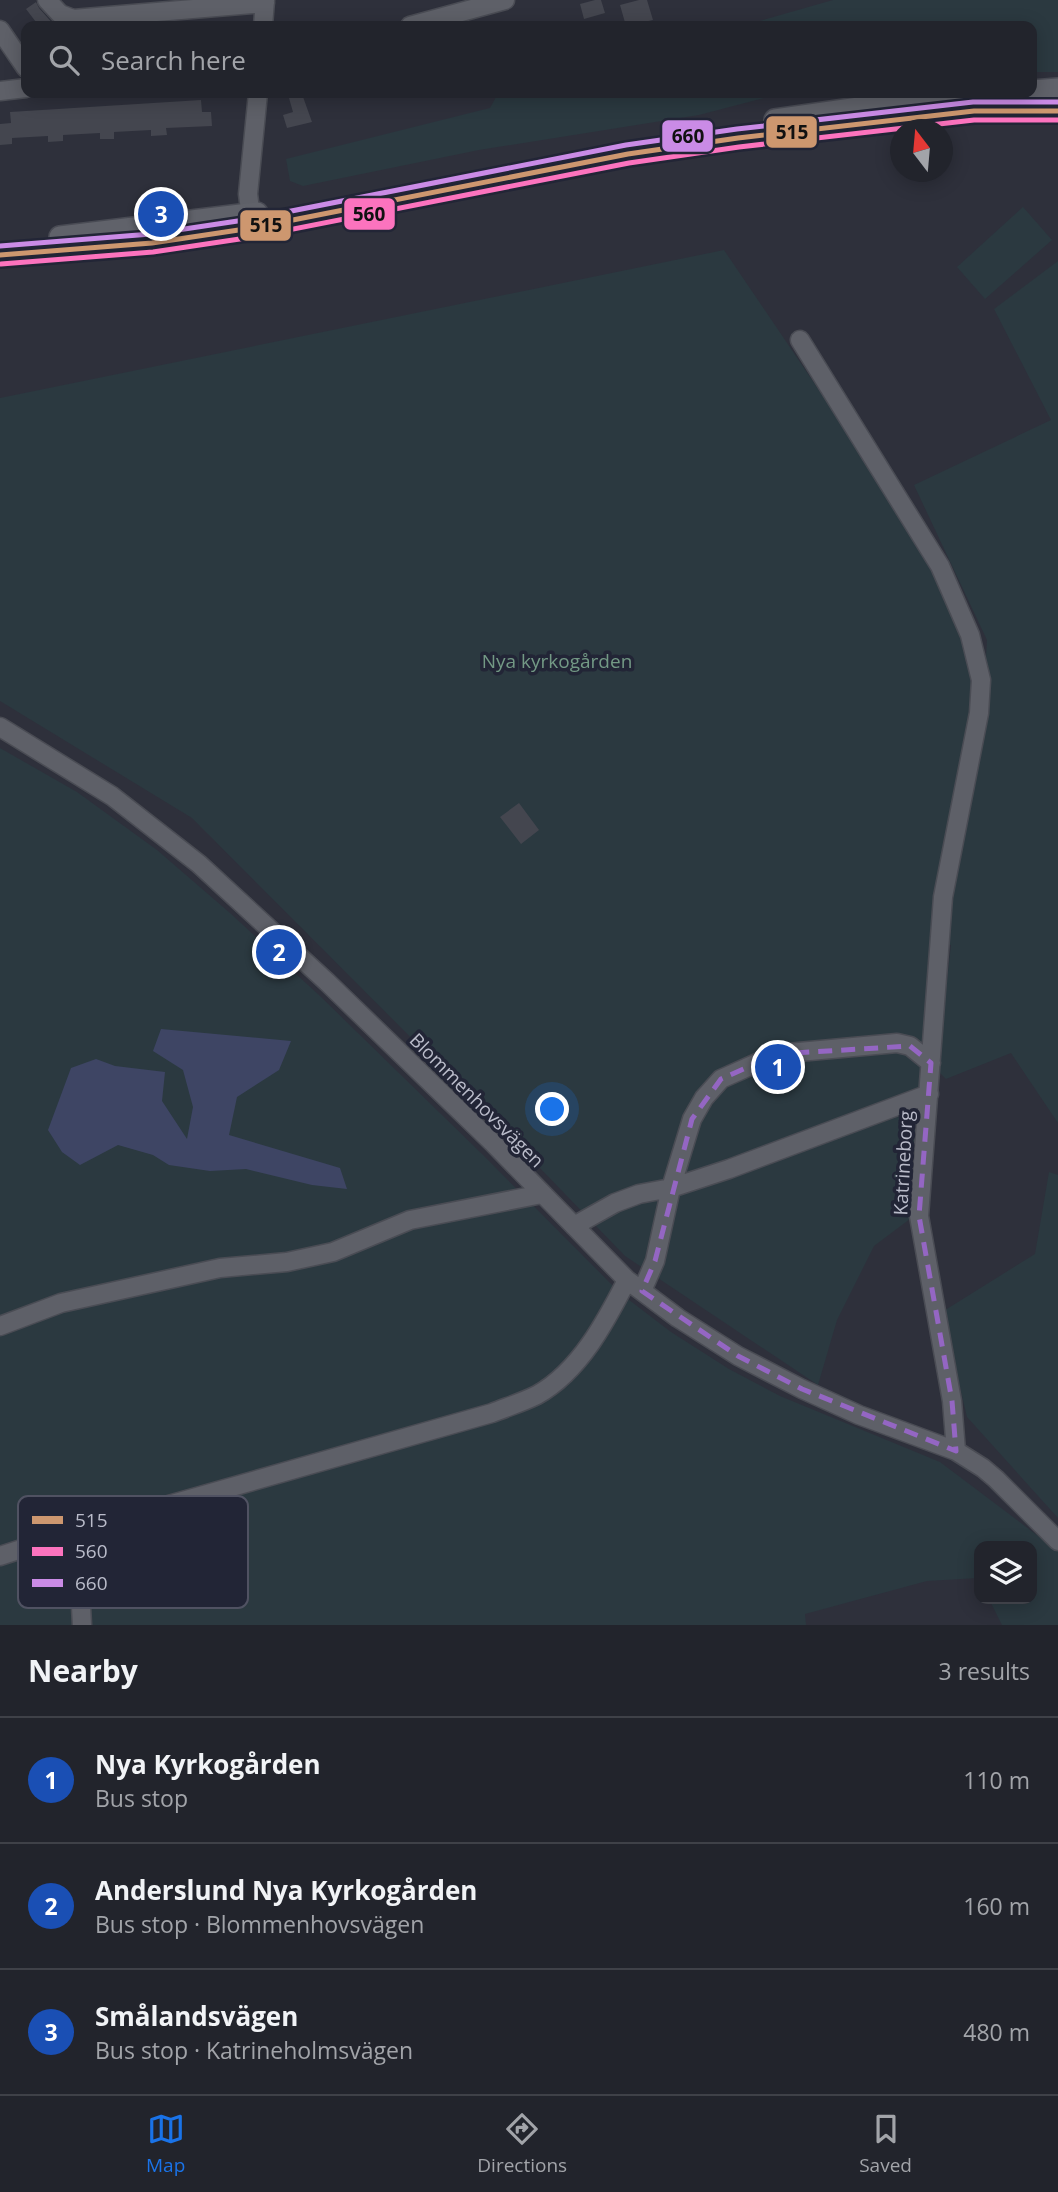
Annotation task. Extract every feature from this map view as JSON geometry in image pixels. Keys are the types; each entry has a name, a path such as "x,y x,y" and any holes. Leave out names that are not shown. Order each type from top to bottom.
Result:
{"main road":[{"path":"1037,91 1058,89"},
{"path":"0,255 152,243 734,126 938,98"},
{"path":"0,241 251,221 628,154 738,138 948,114 1058,111"}],"street":[{"path":"47,0 60,14 73,19 265,1 263,21"},
{"path":"428,21 505,0"},
{"path":"0,30 21,61"},
{"path":"0,92 21,90"},
{"path":"251,221 248,194 258,98"},
{"name":"Katrineborg","path":"800,340 940,566 956,599 978,660 981,680 980,705 943,897 919,1216 952,1401 956,1451"},
{"name":"Blommenhovsvägen","path":"0,727 112,796 199,864 327,982 627,1280 678,1318 738,1356 859,1415 956,1451 996,1479 1058,1541"},
{"path":"642,1291 655,1261 671,1188 692,1119 704,1098 721,1079 776,1054 897,1043 910,1046 931,1063"},
{"path":"574,1226 615,1203 639,1194 671,1188 729,1169 929,1094"},
{"path":"0,1326 61,1303 220,1268 287,1262 333,1252 410,1220 542,1194"},
{"path":"200,1496 492,1413 538,1394 566,1371 591,1343 609,1316 627,1280"},
{"path":"0,1556 18,1550"}],"highlighted area":[{"path":"910,1046 931,1063 919,1216 952,1401 956,1451 802,1389 738,1356 642,1291 655,1261 692,1119 721,1079 777,1054"}],"green space":[{"path":"833,0 1058,0 1058,72 1037,72 1037,21 760,21"},
{"path":"495,98 764,98 699,115 479,150 303,186 290,181 286,159 490,108"},
{"path":"1023,207 1052,240 985,299 957,267"},
{"name":"Nya kyrkogården","path":"724,250 888,492 932,564 963,636 976,688 968,748 981,752 987,640 914,485 1051,420 994,309 1058,261 1058,1123 1011,1053 946,1079 937,1070 951,945 934,943 916,1122 910,1219 874,1246 837,1320 818,1385 625,1256 192,818 0,701 0,398"},
{"path":"0,748 77,792 157,850 230,913 320,996 620,1293 671,1332 729,1369 780,1396 940,1462 1058,1551 1058,1625 1002,1625 992,1604 1037,1604 1037,1541 974,1541 974,1578 927,1581 805,1614 806,1625 0,1625"},
{"path":"1049,1172 1058,1175 1058,1518 967,1417 942,1312 1035,1254"}],"water":[{"path":"161,1029 291,1041 279,1070 237,1097 229,1135 340,1168 347,1189 312,1185 246,1169 210,1171 169,1165 153,1155 118,1145 80,1165 62,1152 48,1130 71,1068 96,1059 115,1066 165,1072 162,1101 187,1139 193,1107 183,1070 153,1051"}],"building":[{"path":"601,0 605,13 584,19 580,4"},
{"path":"647,0 653,20 625,21 620,5"},
{"path":"36,2 51,21 35,21 26,9"},
{"path":"289,98 303,98 312,122 287,128 283,115 293,112"},
{"path":"201,100 202,112 211,112 212,126 166,128 167,135 151,136 151,130 114,132 114,139 100,139 100,133 63,135 63,141 48,142 48,136 12,138 12,144 0,145 0,124 11,123 10,112"},
{"path":"519,803 539,830 521,844 500,817"}],"transit line":[{"name":"660","path":"0,246 151,234 251,219 626,145 737,129 973,102 1058,102"},
{"name":"515","path":"0,255 152,243 252,228 628,154 738,138 974,111 1058,111"},
{"name":"560","path":"1,264 153,252 253,237 629,163 739,147 974,120 1058,120"}],"place":[{"name":"Smålandsvägen","path":"161,214"},
{"name":"Anderslund Nya Kyrkogården","path":"279,952"},
{"name":"Nya Kyrkogården","path":"778,1067"}]}
